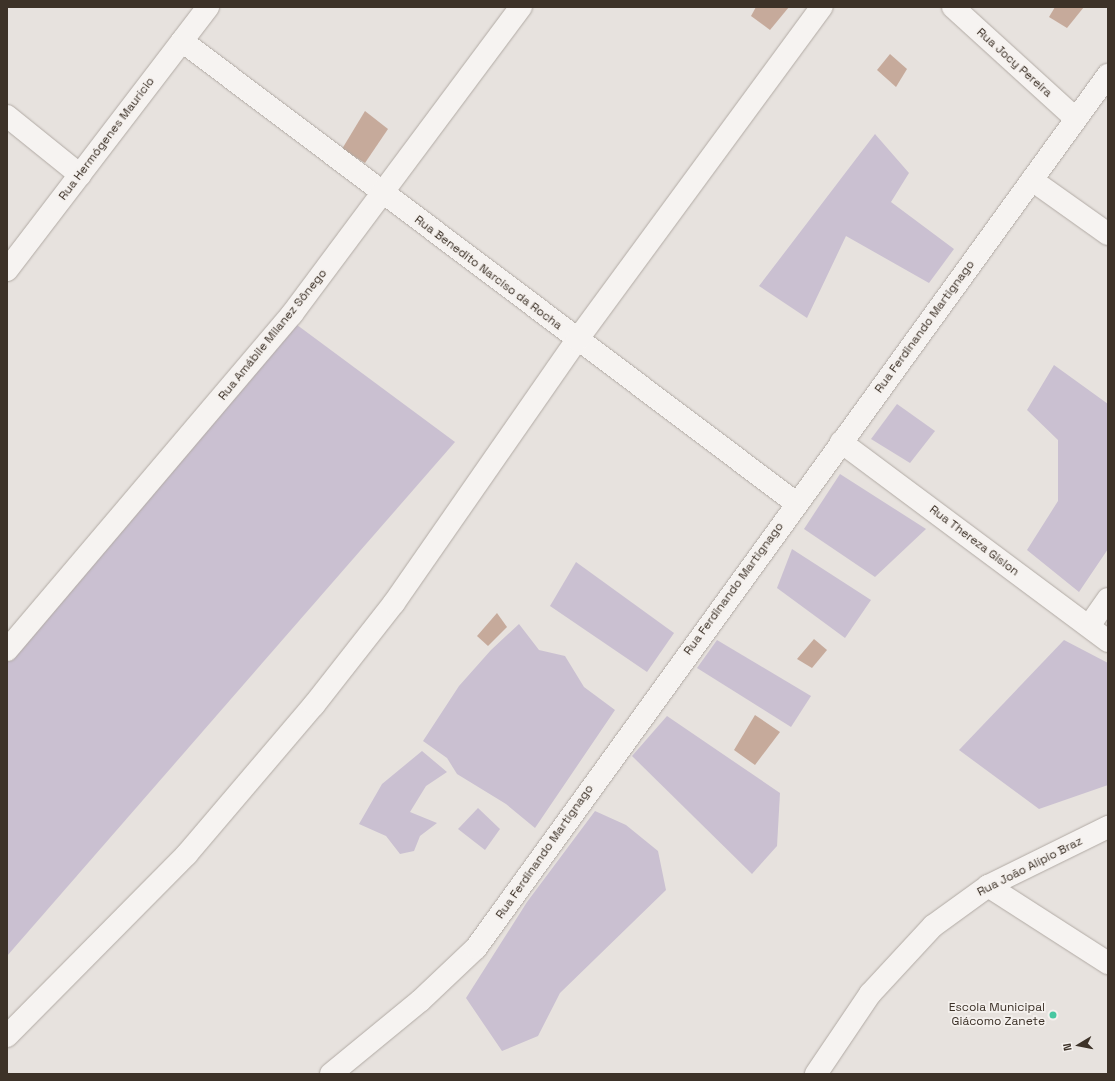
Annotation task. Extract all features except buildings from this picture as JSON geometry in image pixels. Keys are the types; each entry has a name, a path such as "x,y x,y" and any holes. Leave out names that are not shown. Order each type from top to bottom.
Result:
{"street":[{"name":"Rua Hermógenes Maurício","path":"7,270 208,7"},
{"name":"Rua Amábile Milanez Sônego","path":"7,650 259,355 382,194 521,7"},
{"path":"7,1036 187,854 314,705 394,603 577,340 822,7"},
{"name":"Rua Jocy Pereira","path":"953,7 1076,119"},
{"name":"Rua Benedito Narciso da Rocha","path":"182,41 382,194 796,503"},
{"name":"Rua Ferdinando Martignago","path":"331,1074 426,996 476,948 840,442 1108,75"},
{"path":"7,116 80,175"},
{"path":"1032,180 1108,234"},
{"name":"Rua Thereza Gislon","path":"840,442 1108,640"},
{"path":"1089,626 1108,599"},
{"name":"Rua João Alípio Braz","path":"816,1074 870,994 909,950 933,926 988,886 1108,827"},
{"path":"988,886 1108,963"}],"shaded area":[{"path":"756,7 789,7 770,30 751,16"},
{"path":"1055,7 1084,7 1067,28 1049,17"},
{"path":"890,54 907,69 896,87 877,70"},
{"path":"365,111 388,129 365,163 342,149"},
{"path":"875,134 909,173 891,202 954,249 929,283 846,236 807,318 759,286"},
{"path":"289,319 455,442 7,956 7,651"},
{"path":"1054,365 1108,404 1108,549 1079,592 1027,550 1058,501 1058,440 1027,410"},
{"path":"897,404 935,431 910,463 871,439"},
{"path":"840,474 926,529 875,577 804,529"},
{"path":"792,549 871,600 845,638 777,588"},
{"path":"576,562 674,633 647,672 550,606"},
{"path":"497,613 507,627 488,646 477,636"},
{"path":"519,624 539,650 565,656 584,687 615,710 535,828 506,804 457,774 447,758 423,741 459,686 491,650"},
{"path":"814,639 827,650 812,668 797,659"},
{"path":"717,640 811,696 791,727 697,668"},
{"path":"1064,640 1108,663 1108,785 1039,809 959,750"},
{"path":"755,715 780,732 755,765 734,750"},
{"path":"667,716 780,793 777,846 752,874 632,756"},
{"path":"422,751 447,772 426,786 410,812 437,823 420,836 414,851 400,854 386,836 359,824 382,784"},
{"path":"478,808 500,829 485,850 458,829"},
{"path":"595,811 626,825 658,851 666,890 560,993 538,1036 502,1051 466,998 527,902"}],"place":[{"name":"Escola Municipal Giácomo Zanete","path":"1053,1015"}]}
